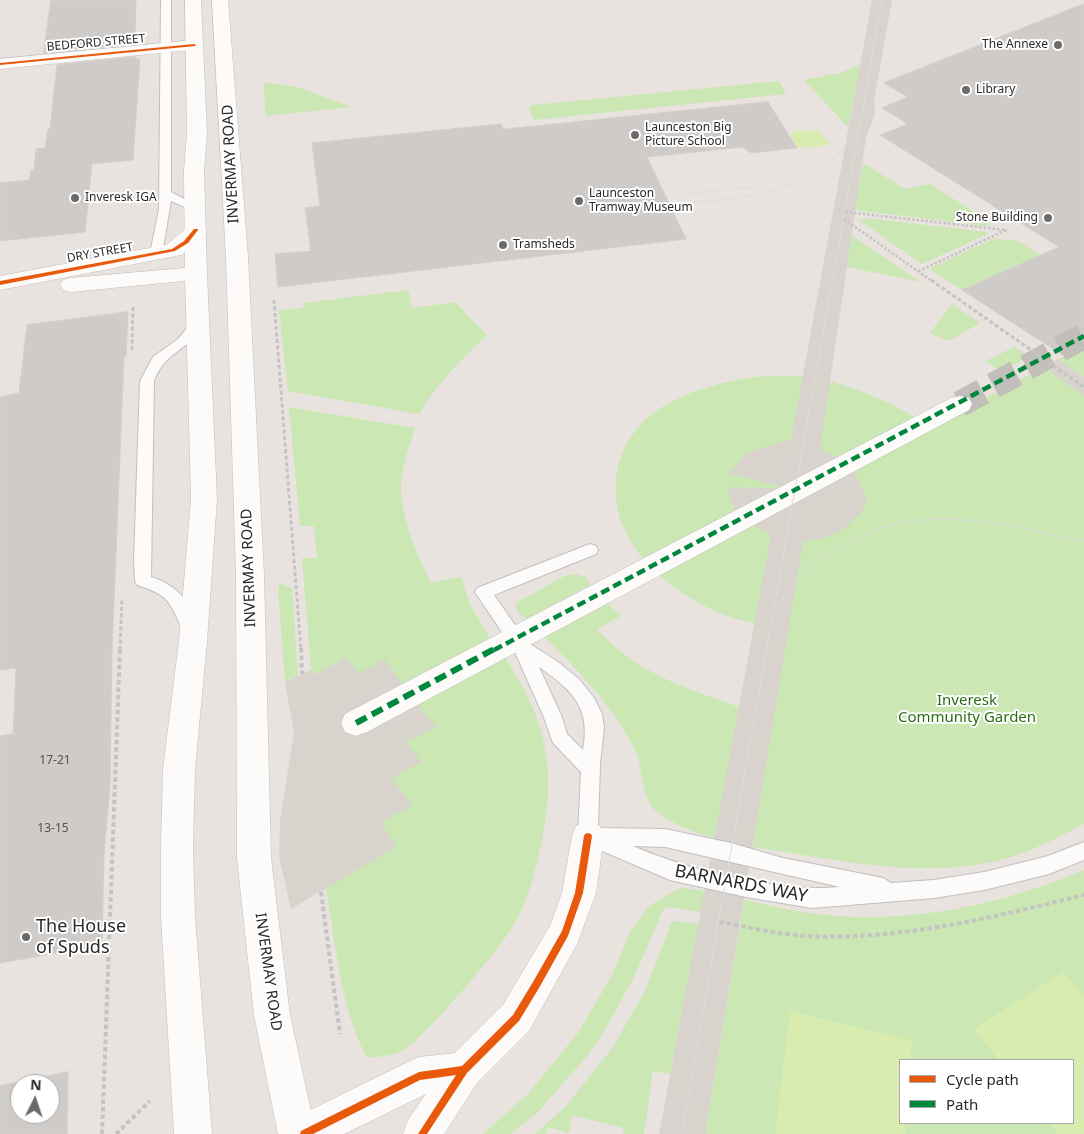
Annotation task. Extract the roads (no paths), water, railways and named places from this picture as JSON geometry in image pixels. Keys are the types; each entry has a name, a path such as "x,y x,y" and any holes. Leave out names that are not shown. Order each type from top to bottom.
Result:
{"main road":[{"name":"INVERMAY ROAD","path":"193,0 197,133 194,171 196,230 216,266 198,324 204,499 193,641 179,769 178,917 193,1134"},
{"path":"194,45 208,40 208,16 213,0"},
{"name":"INVERMAY ROAD","path":"220,0 225,74 216,266 250,575 254,858 272,1015 298,1134"},
{"name":"BEDFORD STREET","path":"0,64 194,45"},
{"path":"197,133 211,119 213,79 217,75 225,74"},
{"name":"DRY STREET","path":"0,283 156,254 180,246 196,230"},
{"name":"DRY STREET","path":"0,289 121,282 216,266"},
{"path":"356,722 518,642 960,404"},
{"path":"422,1134 464,1070 516,1018 565,932 579,893 588,836"},
{"path":"304,1134 419,1076 464,1070"}],"lane":[{"path":"156,254 165,209 166,0"},
{"path":"164,194 196,208"},
{"path":"193,641 188,617 179,602 162,586 143,581 142,560 147,380 158,359 184,344 191,337 198,324"},
{"path":"590,550 483,592 518,642 552,715 559,738 590,769"},
{"path":"518,642 565,677 578,691 592,714 595,736 590,769 588,836"},
{"name":"BARNARDS WAY","path":"588,836 664,838 731,852 784,867 900,891"},
{"name":"BARNARDS WAY","path":"588,836 670,871 812,899 934,889 984,881 1049,864 1084,851"}],"tunnel":[{"path":"960,404 1084,336"}],"tram line":[{"path":"682,1134 882,0"},
{"path":"670,205 762,193 806,178 825,166 842,150 857,128"},
{"path":"666,196 753,187"},
{"path":"778,607 799,577 823,556 858,536 897,524 917,520 972,520 1084,541"}],"place":[{"name":"The Annexe","path":"1058,45"},
{"name":"Library","path":"966,90"},
{"name":"Launceston Big Picture School","path":"635,135"},
{"name":"Inveresk IGA","path":"75,198"},
{"name":"Launceston Tramway Museum","path":"579,201"},
{"name":"Stone Building","path":"1048,218"},
{"name":"Tramsheds","path":"503,245"},
{"name":"The House of Spuds","path":"26,937"}],"park label":[{"name":"Inveresk Community Garden","path":"967,710"}]}
